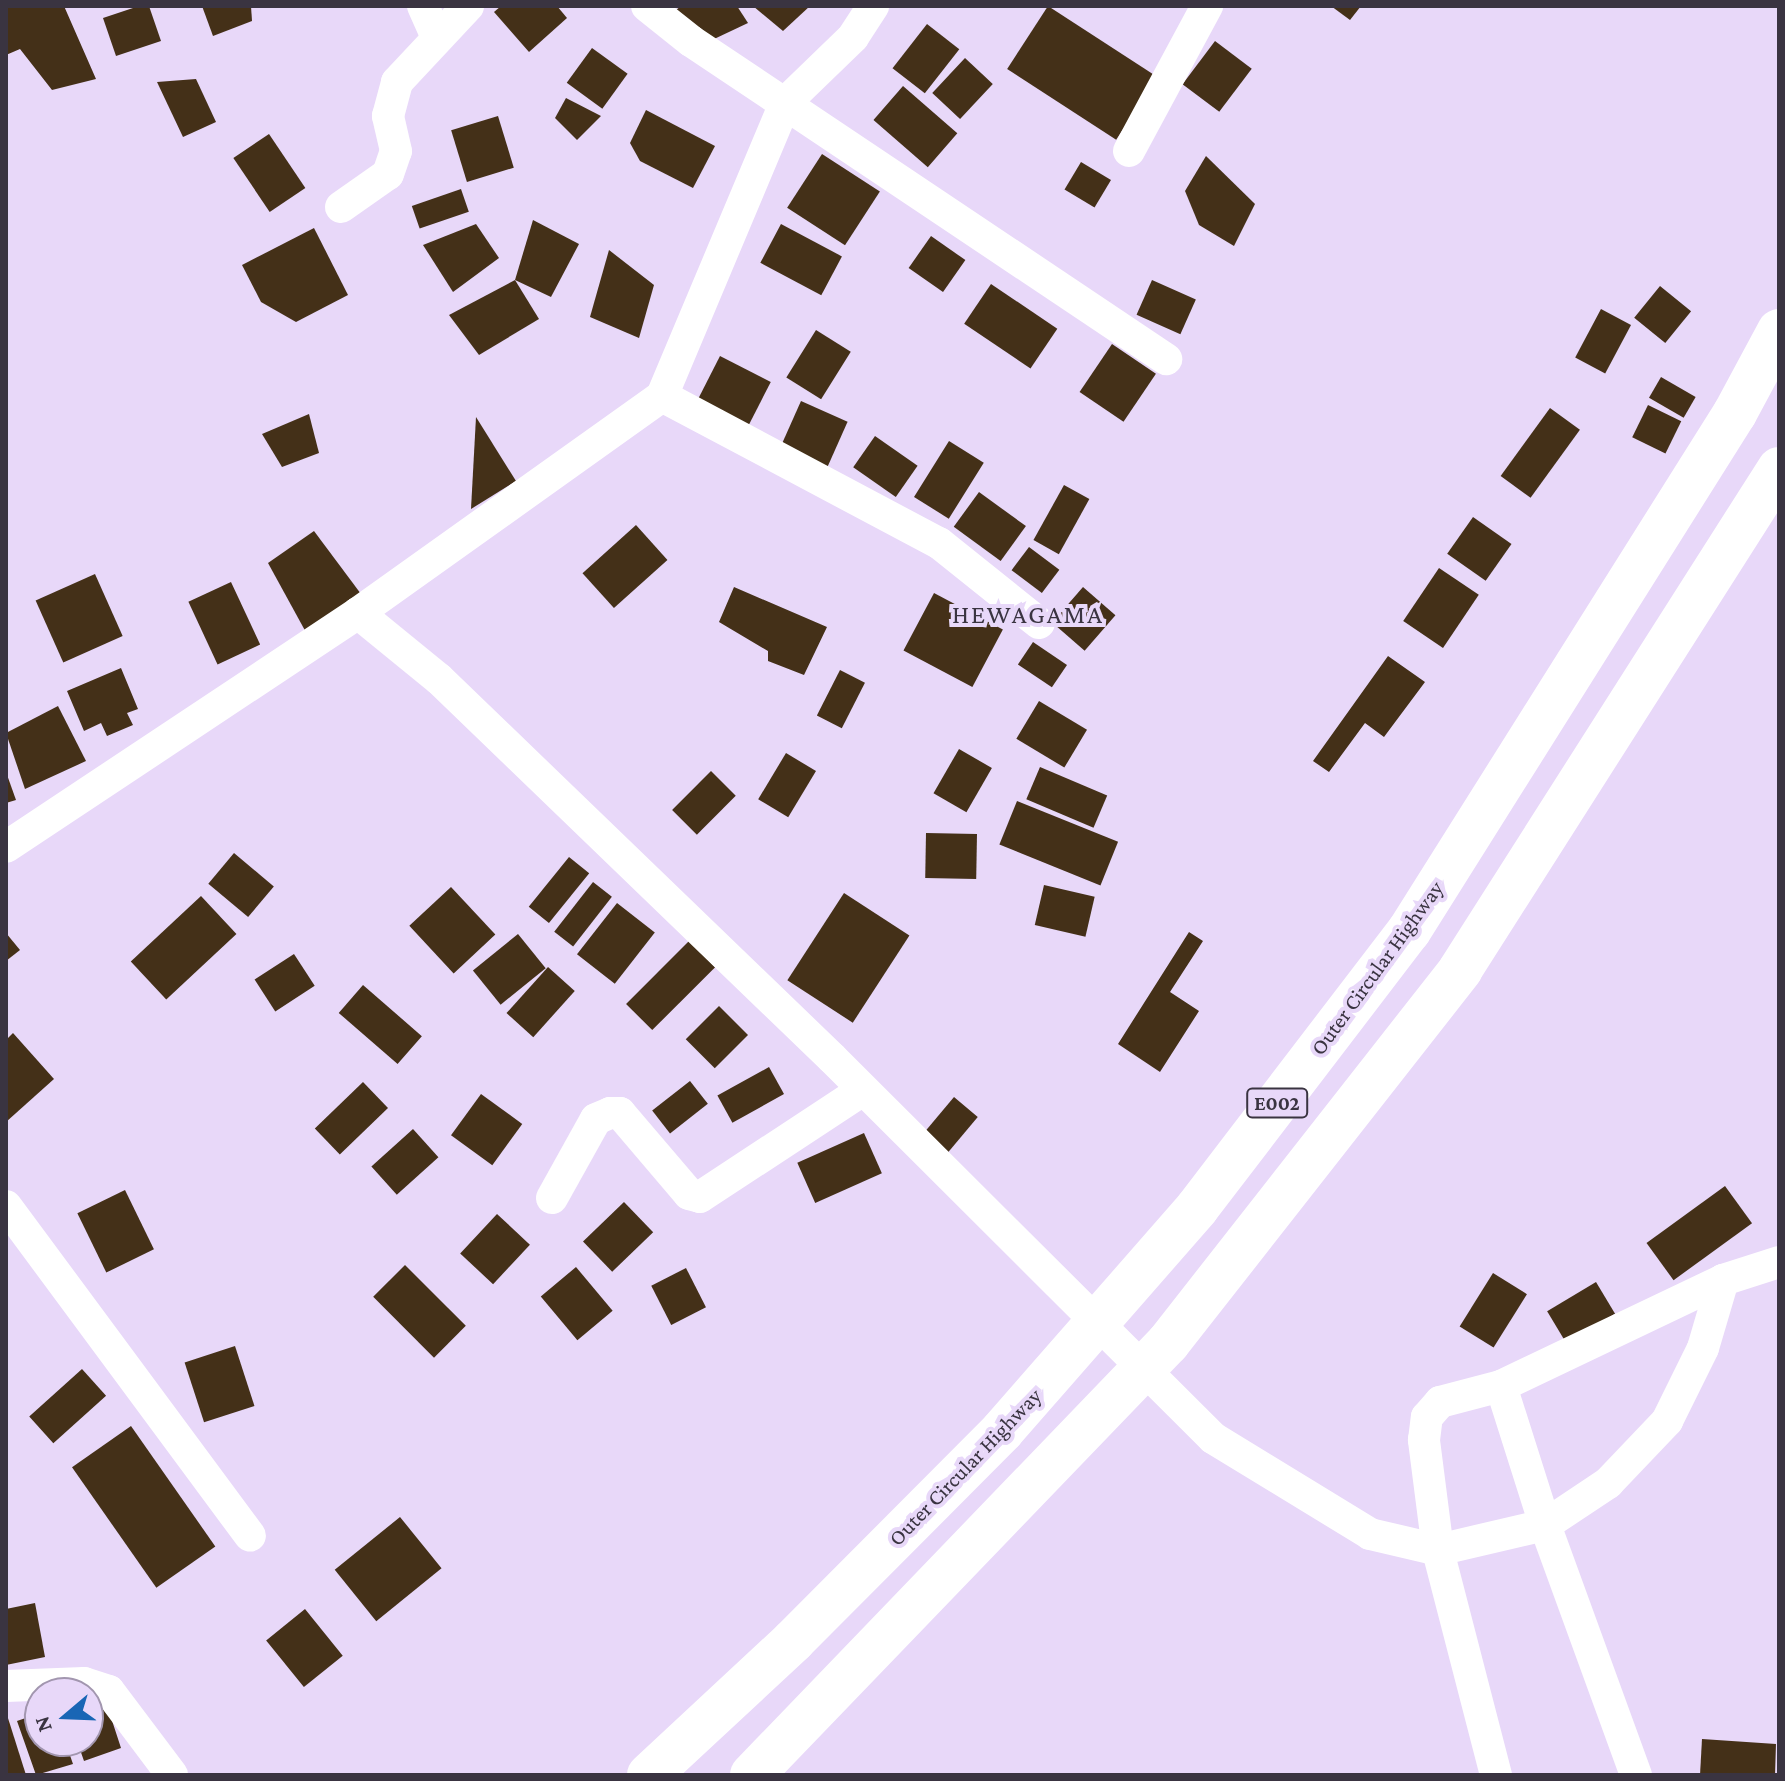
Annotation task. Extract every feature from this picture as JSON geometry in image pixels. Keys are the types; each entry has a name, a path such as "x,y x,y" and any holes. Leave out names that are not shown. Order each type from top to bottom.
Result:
{"highway":[{"name":"Outer Circular Highway","path":"649,1775 793,1641 1002,1431 1197,1208 1409,931 1735,413 1779,331"},
{"name":"E002","path":"752,1775 851,1678 1197,1306 1460,970 1779,469"}],"street":[{"path":"423,6 436,35"},
{"path":"341,207 388,174 396,151 388,116 397,82 436,35 468,6"},
{"path":"647,6 785,103 1166,359"},
{"path":"6,847 358,613 662,396 785,103 853,37 873,6"},
{"path":"1129,151 1207,6"},
{"path":"662,396 939,543 1039,623"},
{"path":"358,613 439,679 863,1090 1213,1438 1370,1534 1438,1550 1545,1525 1608,1483 1667,1421 1703,1348 1723,1280"},
{"path":"552,1198 596,1119 610,1113 620,1113 689,1194 700,1197 863,1090"},
{"path":"6,1206 250,1536"},
{"path":"1496,1775 1438,1550 1424,1440 1427,1417 1440,1402 1501,1386 1723,1280 1779,1262"},
{"path":"1501,1386 1545,1525 1636,1775"},
{"path":"6,1686 84,1683 109,1691 172,1775"}],"building":[{"path":"6,6 64,6 96,79 52,90 20,49 6,55"},
{"path":"139,6 149,6 161,41 116,56 103,18"},
{"path":"202,6 251,6 252,21 213,36"},
{"path":"501,6 557,6 567,18 529,52 494,12"},
{"path":"681,6 737,6 748,23 712,40 676,10"},
{"path":"753,6 810,6 783,31"},
{"path":"1048,6 1157,77 1116,140 1007,69"},
{"path":"1331,6 1361,6 1350,20"},
{"path":"927,24 959,49 925,93 893,68"},
{"path":"1215,41 1252,69 1219,112 1183,84"},
{"path":"592,48 628,74 602,109 567,83"},
{"path":"965,58 993,84 960,119 932,93"},
{"path":"196,79 216,122 183,137 157,82"},
{"path":"903,86 957,133 928,167 873,120"},
{"path":"566,98 601,116 577,140 555,118"},
{"path":"646,110 715,146 693,188 640,161 630,143"},
{"path":"498,116 514,168 467,182 451,130"},
{"path":"269,134 305,188 270,212 233,158"},
{"path":"822,154 880,192 845,245 787,208"},
{"path":"1206,156 1255,204 1234,246 1199,225 1185,191"},
{"path":"1081,162 1111,180 1095,207 1065,189"},
{"path":"461,189 469,212 420,229 412,206"},
{"path":"533,220 579,244 551,297 515,280"},
{"path":"476,224 499,258 453,292 423,245"},
{"path":"781,224 842,256 821,295 760,263"},
{"path":"314,228 348,295 296,322 261,302 242,265"},
{"path":"931,236 965,260 943,292 909,268"},
{"path":"609,250 654,285 639,338 590,317"},
{"path":"515,280 539,319 479,355 449,315"},
{"path":"1152,280 1196,300 1180,334 1137,315"},
{"path":"991,284 1057,329 1030,369 964,324"},
{"path":"1660,286 1691,311 1665,343 1634,318"},
{"path":"1601,309 1631,325 1605,374 1575,358"},
{"path":"816,330 851,352 821,399 786,377"},
{"path":"1112,344 1156,374 1124,422 1080,392"},
{"path":"720,356 771,382 747,429 696,403"},
{"path":"1661,377 1696,397 1684,418 1649,398"},
{"path":"801,401 848,422 828,467 781,446"},
{"path":"1648,405 1681,421 1665,454 1632,437"},
{"path":"1550,408 1580,430 1531,498 1501,476"},
{"path":"309,414 319,453 282,467 262,434"},
{"path":"476,417 516,481 471,509"},
{"path":"875,436 918,466 896,497 853,467"},
{"path":"949,441 984,463 949,519 914,497"},
{"path":"1064,485 1089,499 1059,554 1033,540"},
{"path":"979,492 1026,526 1001,561 954,527"},
{"path":"1473,517 1512,544 1486,581 1447,554"},
{"path":"636,525 667,560 614,608 582,573"},
{"path":"314,531 361,594 308,636 268,563"},
{"path":"1029,547 1059,570 1042,593 1012,570"},
{"path":"1439,568 1479,595 1443,648 1403,621"},
{"path":"95,574 123,636 63,663 36,600"},
{"path":"231,582 260,645 218,664 188,602"},
{"path":"734,587 827,627 804,675 768,661 768,651 719,622"},
{"path":"1083,587 1115,615 1085,651 1052,622"},
{"path":"934,593 1003,630 972,687 903,650"},
{"path":"1033,642 1067,665 1052,687 1018,664"},
{"path":"1388,656 1425,682 1384,737 1365,723 1329,772 1313,761"},
{"path":"121,668 138,709 127,713 133,725 107,736 101,723 84,731 67,691"},
{"path":"840,670 865,683 842,728 817,715"},
{"path":"1039,701 1087,730 1064,768 1016,739"},
{"path":"58,706 86,761 25,789 6,733"},
{"path":"959,749 992,768 966,812 934,793"},
{"path":"786,753 816,771 788,817 758,799"},
{"path":"1040,767 1107,796 1094,828 1026,799"},
{"path":"711,771 736,796 697,835 672,810"},
{"path":"6,772 16,800 6,803"},
{"path":"1017,801 1118,842 1100,885 999,845"},
{"path":"926,833 977,834 976,879 925,878"},
{"path":"234,853 274,886 248,917 208,884"},
{"path":"569,857 589,873 549,923 529,907"},
{"path":"593,882 612,897 573,946 554,932"},
{"path":"1044,885 1095,897 1085,937 1035,925"},
{"path":"451,887 495,935 454,973 409,926"},
{"path":"844,893 909,935 853,1023 787,980"},
{"path":"201,896 236,934 166,1000 131,961"},
{"path":"617,903 655,933 615,984 577,954"},
{"path":"1189,932 1203,941 1170,992 1199,1011 1160,1072 1118,1044"},
{"path":"6,933 20,950 6,961"},
{"path":"518,934 546,968 501,1005 473,971"},
{"path":"689,941 715,967 652,1030 626,1004"},
{"path":"294,954 315,986 275,1011 255,980"},
{"path":"548,967 575,991 533,1037 507,1013"},
{"path":"363,985 422,1036 398,1064 339,1013"},
{"path":"719,1006 748,1035 715,1068 686,1039"},
{"path":"13,1033 54,1079 6,1122 6,1040"},
{"path":"769,1067 784,1094 732,1123 717,1096"},
{"path":"690,1081 708,1104 670,1133 652,1111"},
{"path":"363,1082 388,1108 340,1154 315,1129"},
{"path":"481,1094 522,1124 492,1165 451,1135"},
{"path":"954,1097 978,1117 948,1152 924,1132"},
{"path":"413,1129 438,1157 397,1195 371,1166"},
{"path":"864,1133 882,1173 815,1203 797,1163"},
{"path":"1725,1186 1752,1223 1674,1280 1647,1243"},
{"path":"125,1190 154,1249 106,1273 77,1213"},
{"path":"624,1202 653,1232 612,1272 583,1242"},
{"path":"497,1214 530,1245 493,1284 460,1253"},
{"path":"405,1265 466,1326 434,1358 373,1297"},
{"path":"576,1267 613,1311 577,1340 541,1297"},
{"path":"686,1268 706,1307 671,1325 651,1286"},
{"path":"1493,1273 1527,1294 1494,1348 1460,1326"},
{"path":"1596,1282 1615,1314 1566,1343 1547,1311"},
{"path":"235,1346 254,1406 204,1422 185,1362"},
{"path":"82,1369 106,1396 53,1443 29,1417"},
{"path":"131,1426 215,1546 156,1588 72,1467"},
{"path":"400,1517 442,1568 376,1621 335,1570"},
{"path":"35,1603 45,1657 6,1665 6,1609"},
{"path":"305,1609 343,1656 304,1687 266,1640"},
{"path":"104,1696 121,1748 104,1754"},
{"path":"7,1715 26,1775 6,1775"},
{"path":"24,1719 24,1741 17,1721"},
{"path":"1702,1739 1776,1744 1775,1775 1700,1775"},
{"path":"30,1757 71,1757 73,1764 36,1775"}],"district":[{"name":"HEWAGAMA","path":"1028,615"}]}
